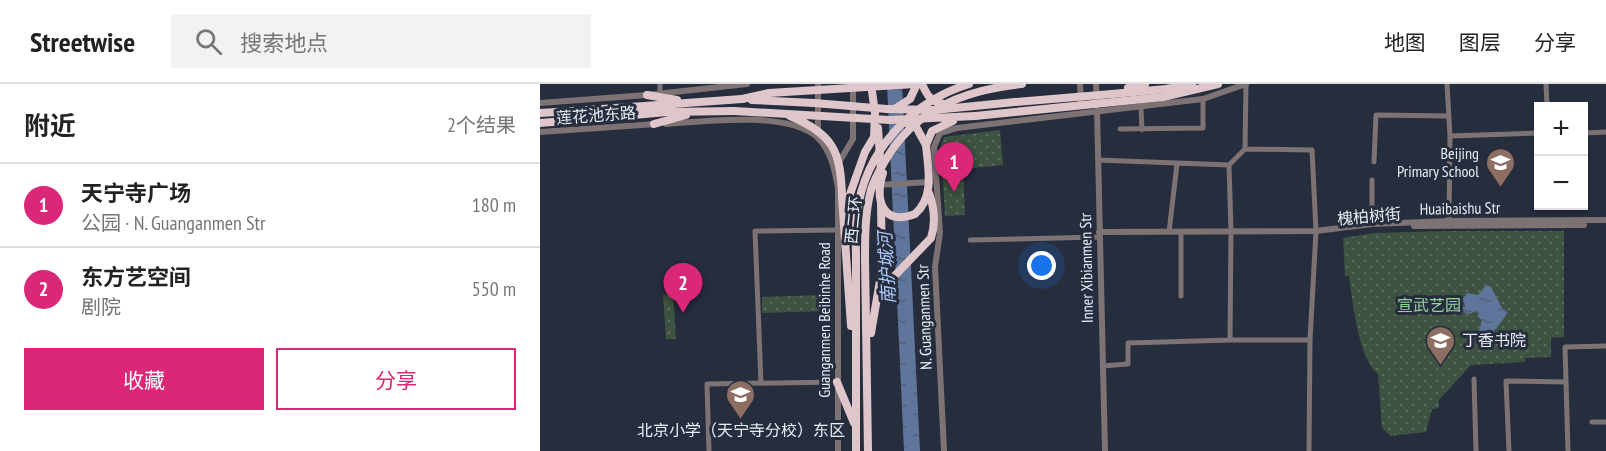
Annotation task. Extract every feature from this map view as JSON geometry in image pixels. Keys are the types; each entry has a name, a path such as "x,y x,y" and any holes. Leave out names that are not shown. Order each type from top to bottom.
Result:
{"highway":[{"path":"868,361 883,254 879,132 872,84"},
{"name":"西二环","path":"868,451 868,361 857,219 860,196 868,174 887,140 903,122 921,107 948,92 969,84"},
{"name":"西二环","path":"856,451 855,362 860,259 867,207 876,176 906,132 935,109 974,92 1022,84"},
{"path":"1112,94 1144,84"},
{"path":"540,123 588,114 695,102 738,100 934,110 1166,89 1192,84"},
{"path":"540,113 734,111 890,120 975,116 1163,97 1218,84"},
{"path":"919,85 933,102 948,105 1015,102"},
{"path":"738,100 769,93 919,85"},
{"path":"887,109 906,103 919,85"},
{"path":"647,95 695,102"},
{"path":"654,124 697,112"},
{"path":"781,113 809,124 822,134 838,158 842,173 843,194 840,228 855,362"},
{"path":"843,194 855,180 861,160 874,137 875,113"},
{"path":"926,145 932,131 938,127 948,122 975,116"},
{"path":"878,294 886,282 931,238 934,230 926,145 915,125 890,120"},
{"path":"887,158 879,185 880,202 886,212 897,217 915,214 923,206 929,193"},
{"path":"837,382 856,427"}],"street":[{"path":"660,84 660,94"},
{"name":"莲花池东路","path":"540,103 660,94 747,84"},
{"path":"818,84 818,138 827,151 843,194 882,187 936,182"},
{"path":"835,170 853,139 852,84"},
{"path":"1080,84 1081,113 1141,108 1203,99 1246,84 1245,149 1229,165 1098,160"},
{"name":"Inner Xibianmen Str","path":"1096,84 1105,451"},
{"path":"1447,84 1450,136 1449,223"},
{"path":"1546,84 1547,102"},
{"path":"1120,129 1203,128 1203,99"},
{"path":"548,102 550,131"},
{"path":"1141,108 1142,130"},
{"name":"N. Guanganmen Str","path":"944,451 934,267 940,233 934,147 936,138 940,133 957,128 1081,113"},
{"path":"1374,162 1376,115 1449,116"},
{"name":"莲花池东路","path":"540,132 654,124 778,121 804,129 818,138"},
{"path":"1588,133 1606,132"},
{"path":"1450,136 1534,133"},
{"path":"1245,149 1312,150 1316,231 1310,340 1310,451"},
{"path":"827,151 842,153 846,150"},
{"path":"1169,232 1177,164"},
{"path":"1229,165 1230,340"},
{"path":"1372,180 1372,224"},
{"name":"槐柏树街","path":"1099,235 1231,231 1316,231 1325,234 1378,227 1449,223 1606,222"},
{"name":"Huaibaishu Str","path":"1316,231 1372,224 1449,223"},
{"path":"761,382 755,231 840,228"},
{"name":"Guanganmen Beibinhe Road","path":"838,451 840,228"},
{"path":"1181,232 1181,297"},
{"path":"970,240 1099,235"},
{"path":"1102,366 1128,364 1128,343 1310,340"},
{"path":"1568,451 1564,347 1606,346"},
{"path":"1474,379 1476,451"},
{"path":"1509,451 1506,381 1564,382"},
{"path":"709,451 707,384 837,382"},
{"path":"1592,422 1606,422"}],"green space":[{"path":"1000,130 1003,165 963,169 965,215 945,216 941,145 944,137"},
{"name":"宣武艺园","path":"1564,231 1564,337 1551,338 1551,357 1525,358 1525,362 1471,365 1439,400 1439,408 1432,409 1426,432 1391,436 1382,428 1378,374 1371,367 1361,343 1349,276 1345,276 1343,238 1374,233"},
{"path":"673,294 676,339 666,339 663,295"},
{"path":"824,295 825,311 762,313 762,297"}],"water":[{"path":"887,84 902,84 920,451 904,451"},
{"path":"1486,285 1491,287 1502,308 1508,312 1486,337 1479,331 1482,320 1478,317 1479,313 1475,311 1470,314 1465,313 1462,308 1465,306 1463,299 1467,293 1478,295"}],"place":[{"name":"Beijing Primary School","path":"1500,188"},
{"name":"天宁寺广场","path":"954,192"},
{"name":"东方艺空间","path":"683,313"},
{"name":"丁香书院","path":"1441,366"},
{"name":"北京小学（天宁寺分校）东区","path":"741,420"}],"water label":[{"name":"南护城河","path":"887,268"}]}
